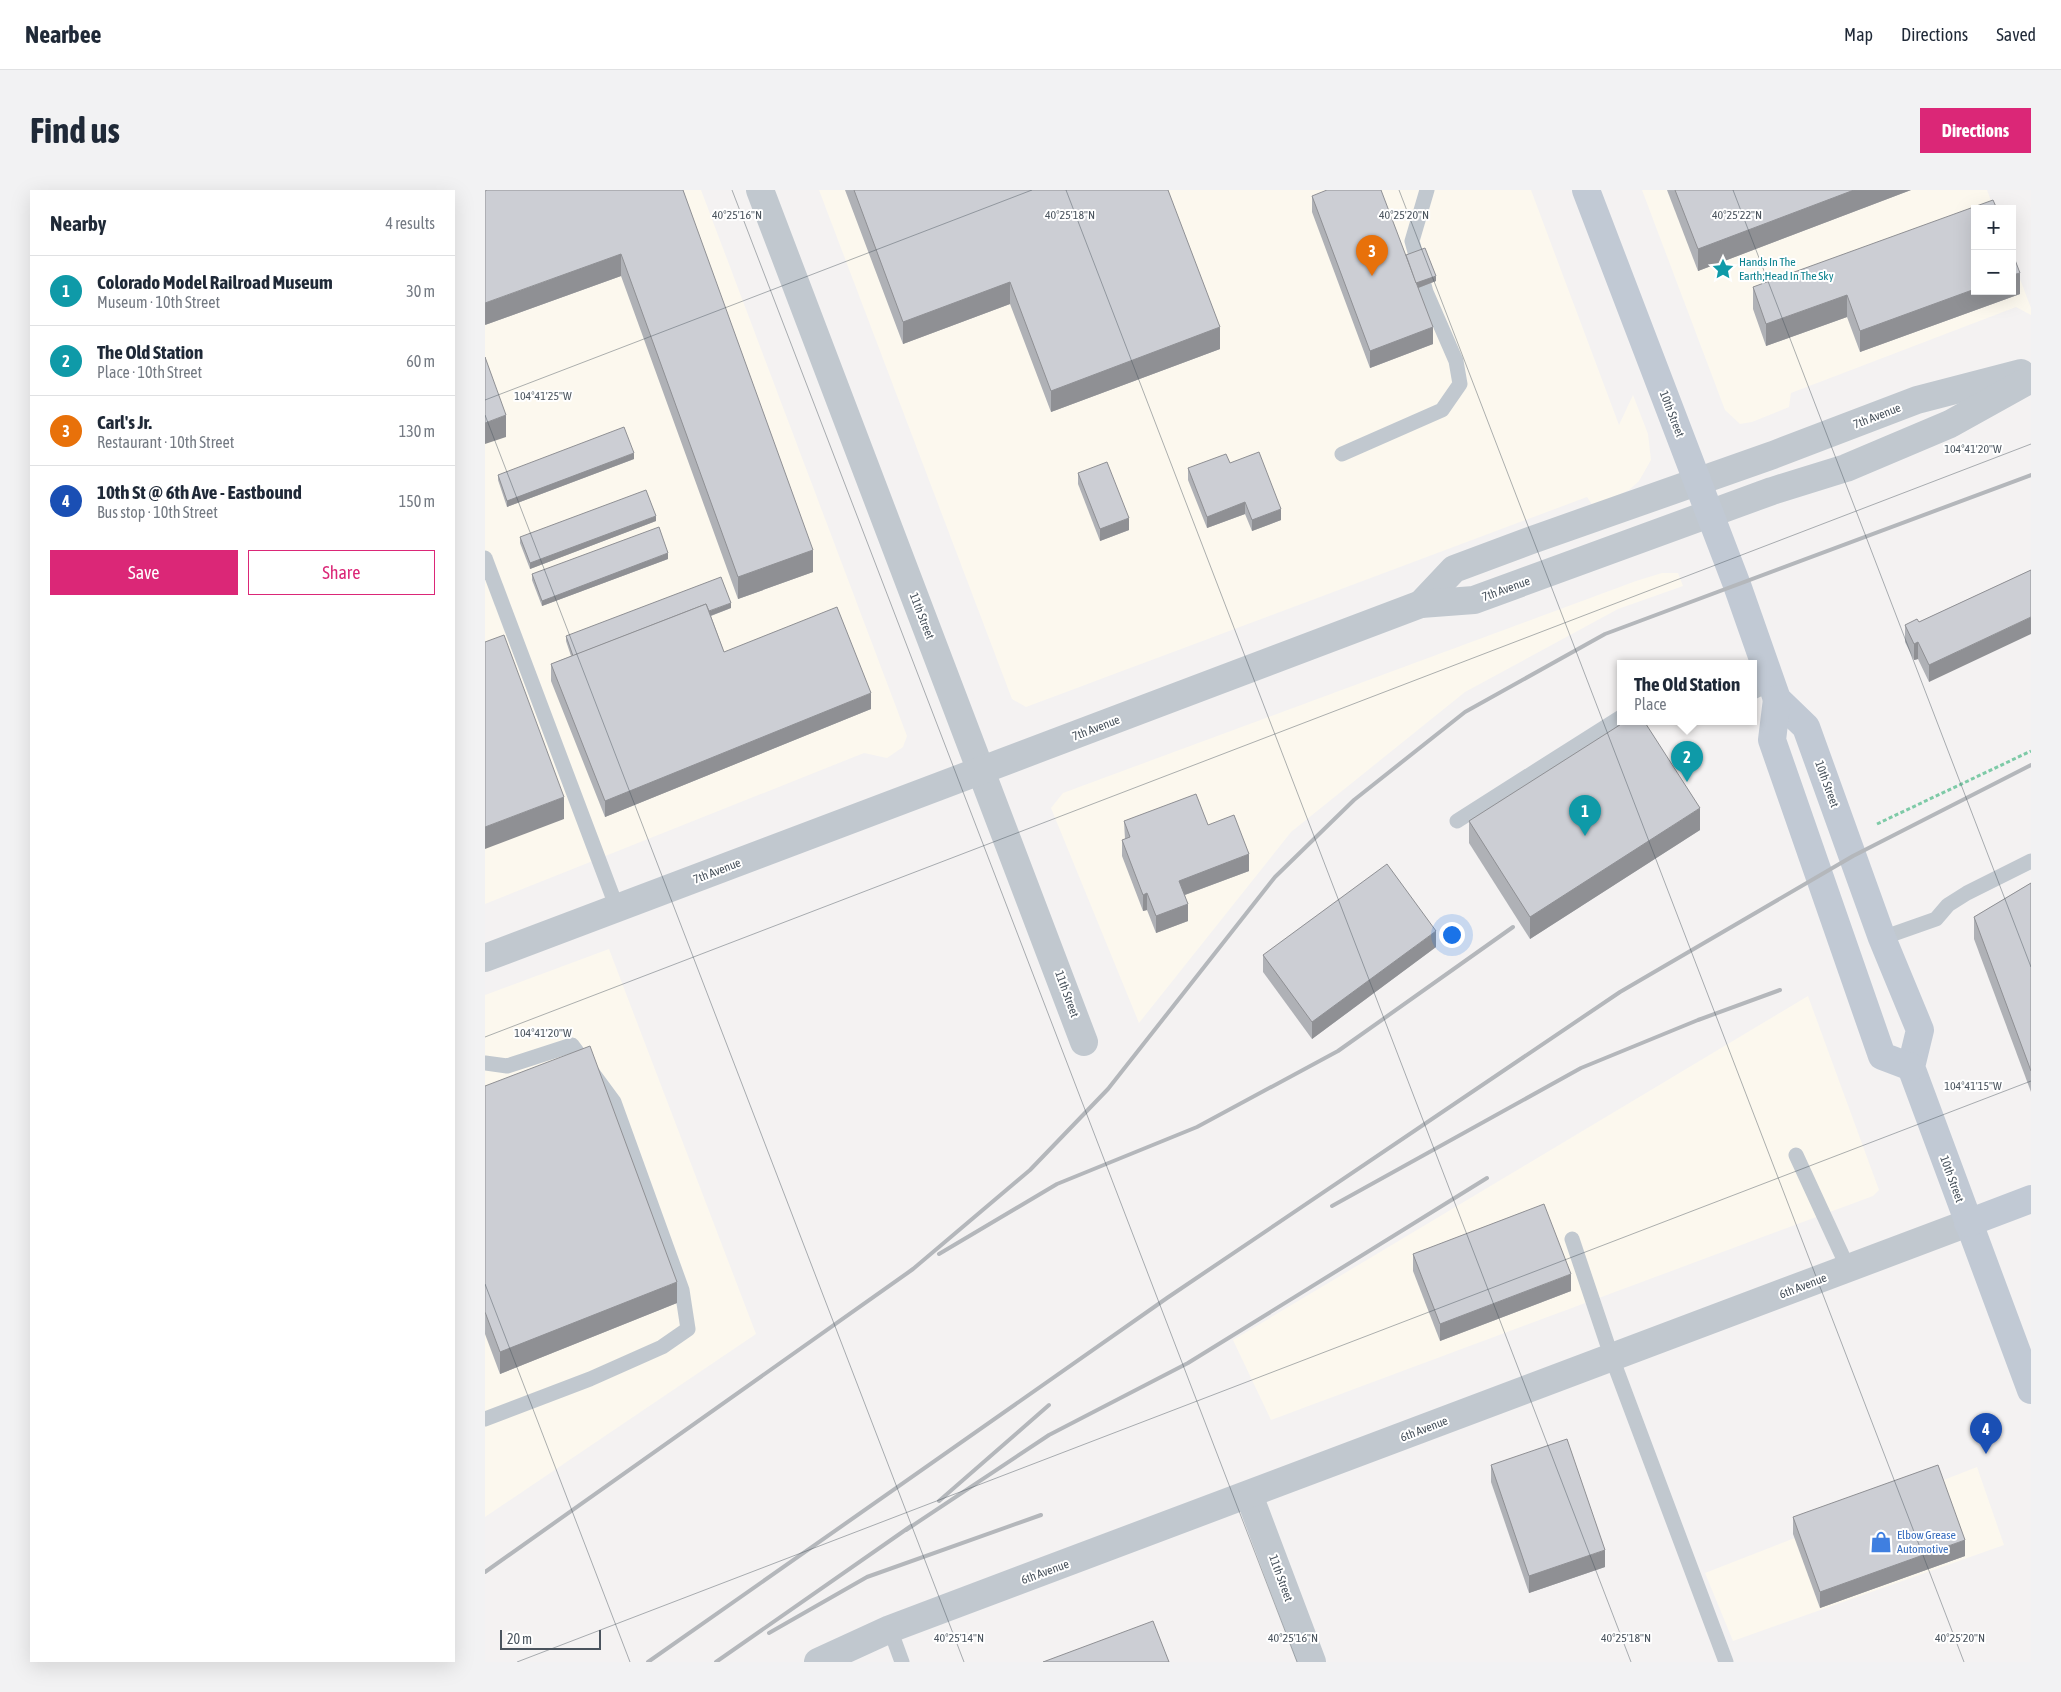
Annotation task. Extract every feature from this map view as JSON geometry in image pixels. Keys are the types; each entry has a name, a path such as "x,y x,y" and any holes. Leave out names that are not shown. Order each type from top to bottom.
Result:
{"street":[{"name":"11th Street","path":"760,190 1084,1042"},
{"name":"10th Street","path":"1586,190 1710,514 1768,691 1806,727 1882,938 1920,1030 1911,1067 2031,1390"},
{"name":"7th Avenue","path":"1421,604 1454,569 1773,455 1917,400 2031,370"},
{"name":"7th Avenue","path":"485,958 1421,604 1474,600 1780,488 1846,468 1950,424 2031,379"},
{"path":"1768,691 1772,740 1882,1056 1911,1067"},
{"name":"6th Avenue","path":"818,1662 890,1629 1249,1496 2031,1199"},
{"name":"11th Street","path":"1249,1496 1312,1662"}],"lane":[{"path":"1342,454 1442,410 1460,384 1456,361 1426,292 1412,240 1427,190"},
{"path":"485,558 617,908"},
{"path":"1457,821 1617,720"},
{"path":"1882,938 1936,919 1948,906 1967,893 2031,861"},
{"path":"485,1063 507,1066 572,1044 614,1102 682,1290 688,1329 662,1347 590,1379 485,1419"},
{"path":"1796,1154 1848,1268"},
{"path":"1572,1239 1612,1358 1725,1662"},
{"path":"890,1629 902,1662"}],"path":[{"path":"1877,824 2031,751"}],"shaded area":[{"path":"701,190 907,736 903,747 887,758 864,753 485,904 485,191"},
{"path":"819,190 1531,190 1619,425 1633,395 1648,434 1651,460 1639,481 1629,490 1593,506 1587,497 1026,707 1012,699"},
{"path":"1642,190 1987,190 1993,205 1971,205 1971,295 2016,295 2016,269 2031,308 2031,315 2016,307 1791,393 1789,407 1752,422 1740,424 1725,410"},
{"path":"1662,573 1678,573 1683,586 1618,609 1465,692 1291,832 1139,1023 1051,808 1063,793"},
{"path":"609,949 756,1334 485,1517 485,995"},
{"path":"1808,996 1879,1190 1873,1196 1271,1420 1233,1340"},
{"path":"1977,1467 2004,1545 1733,1641 1705,1573"}],"building":[{"path":"683,190 813,550 738,577 621,254 485,303 485,191"},
{"path":"854,190 1168,190 1220,327 1051,391 1010,282 903,322"},
{"path":"1327,190 1381,190 1433,327 1370,351 1312,196"},
{"path":"1675,190 1854,190 1698,249"},
{"path":"1993,200 1995,205 1979,205"},
{"path":"1971,208 1971,290 1860,331 1847,295 1766,324 1753,287"},
{"path":"1425,248 1436,276 1416,283 1406,255"},
{"path":"2016,262 2020,273 2016,274"},
{"path":"485,357 506,415 485,423"},
{"path":"624,427 634,453 507,501 498,475"},
{"path":"1259,452 1281,509 1252,520 1245,502 1207,517 1188,468 1226,454 1230,463"},
{"path":"1107,462 1129,518 1100,529 1078,473"},
{"path":"646,490 656,516 530,563 520,537"},
{"path":"659,527 668,553 542,601 532,574"},
{"path":"2031,570 2031,617 1929,665 1918,642 1914,644 1905,625 1917,619 1919,622"},
{"path":"721,577 731,603 709,611 706,604 573,656 566,636"},
{"path":"706,604 724,652 837,607 871,693 605,801 551,664"},
{"path":"504,635 564,797 485,827 485,642"},
{"path":"1620,725 1647,725 1700,808 1530,917 1469,821"},
{"path":"1196,794 1208,825 1234,815 1249,854 1179,881 1188,904 1156,916 1147,893 1143,895 1122,840 1130,837 1124,821"},
{"path":"1387,864 1436,931 1312,1022 1263,955"},
{"path":"2031,883 2031,1071 1974,917"},
{"path":"590,1046 677,1282 500,1352 485,1312 485,1086"},
{"path":"1544,1204 1571,1274 1440,1324 1413,1254"},
{"path":"1567,1439 1605,1550 1529,1576 1491,1465"},
{"path":"1938,1465 1965,1540 1820,1592 1793,1517"},
{"path":"1153,1621 1169,1662 1043,1662"}],"railway":[{"path":"485,1572 913,1269 1030,1170 1108,1089 1275,877 1354,800 1465,712 1605,634 2031,475"},
{"path":"648,1662 1167,1298 1620,992 1853,856 2031,765"},
{"path":"939,1254 1057,1184 1197,1127 1338,1051 1513,927"},
{"path":"1332,1206 1581,1068 1698,1020 1780,990"},
{"path":"906,1530 1049,1435 1188,1363 1487,1178"},
{"path":"939,1501 1049,1405"},
{"path":"769,1633 867,1577 1041,1515"},
{"path":"716,1662 911,1526"}],"place":[{"name":"Hands In The Earth;Head In The Sky","path":"1723,269"},
{"name":"Carl's Jr.","path":"1372,276"},
{"name":"The Old Station","path":"1687,782"},
{"name":"Colorado Model Railroad Museum","path":"1585,836"},
{"name":"10th St @ 6th Ave - Eastbound","path":"1986,1454"},
{"name":"Elbow Grease Automotive","path":"1881,1542"}]}
